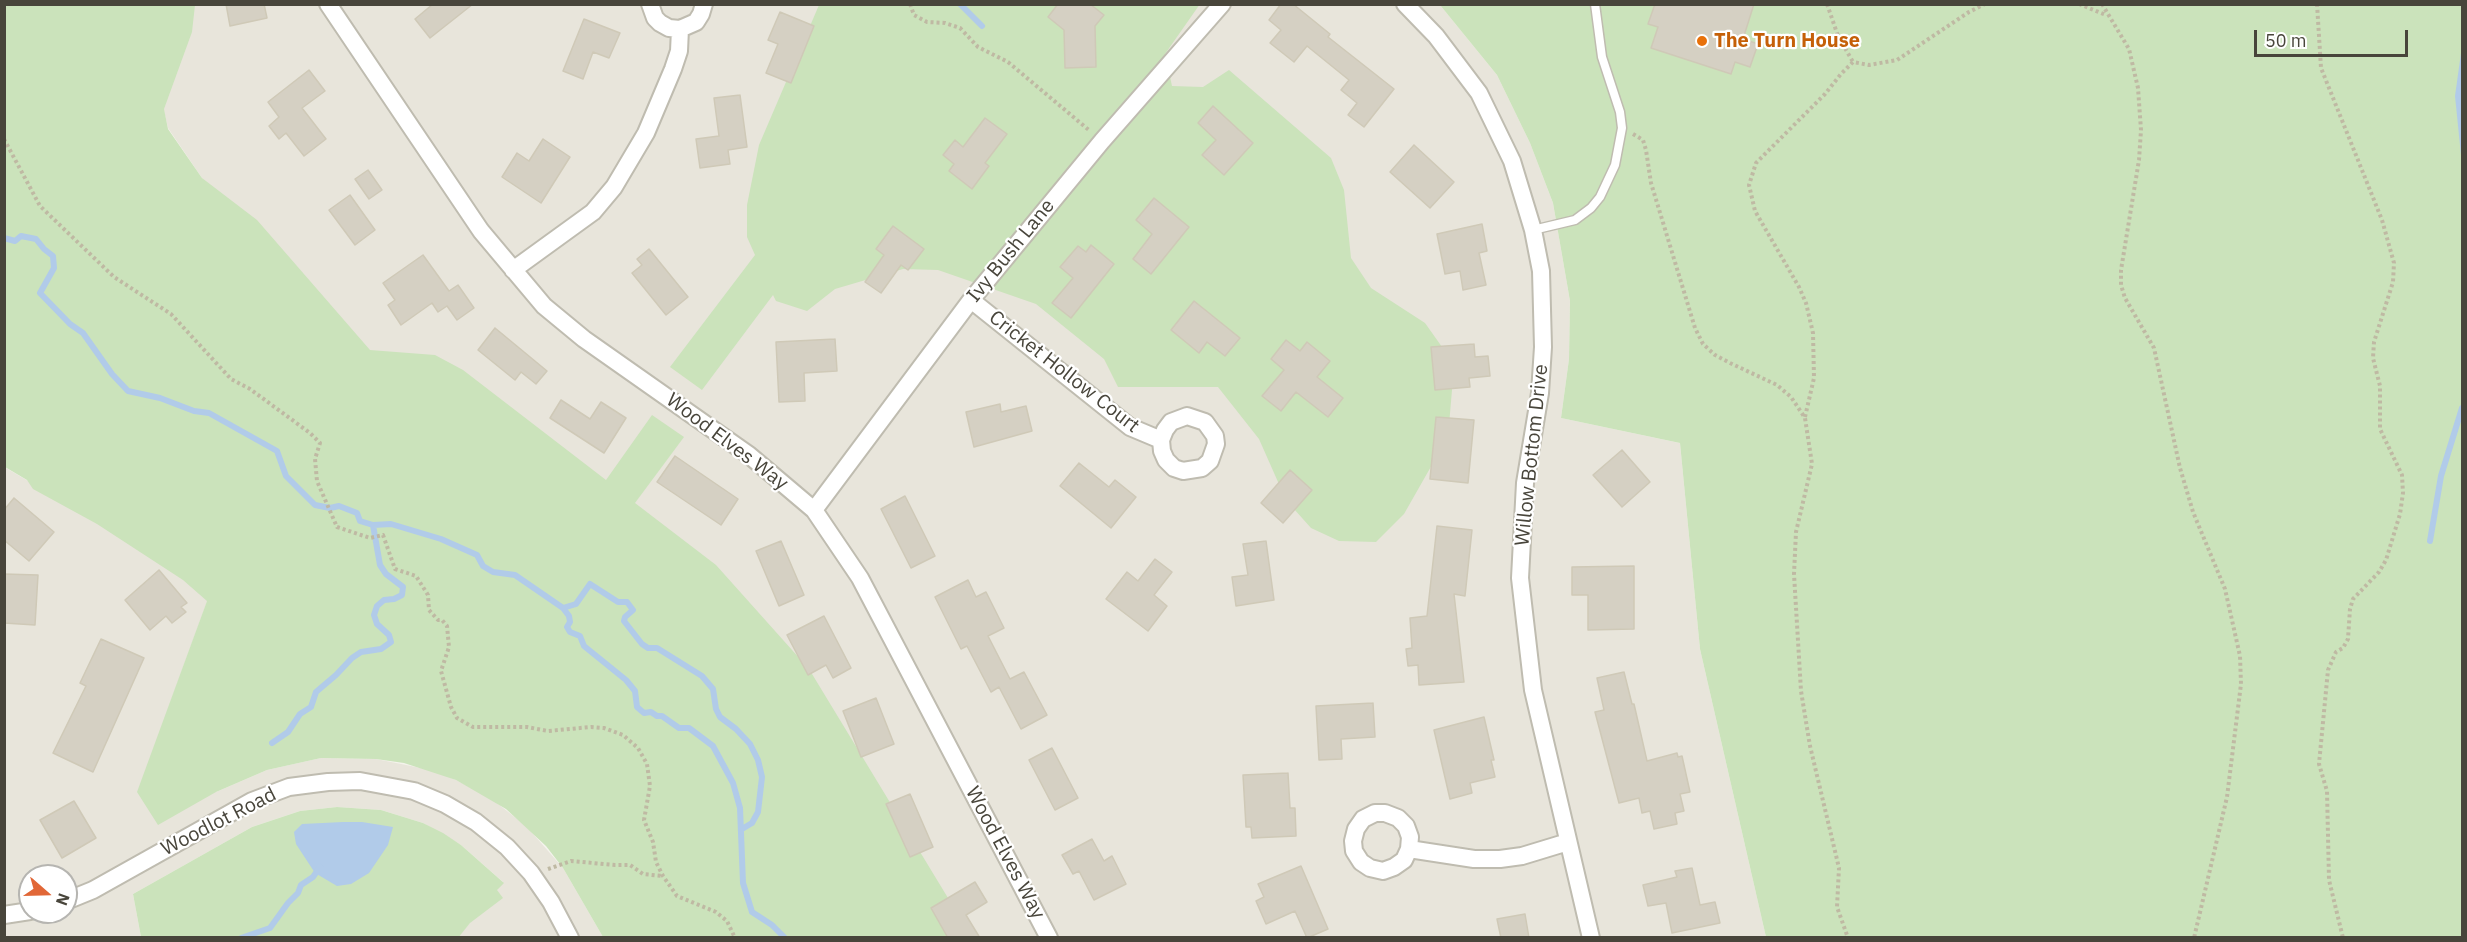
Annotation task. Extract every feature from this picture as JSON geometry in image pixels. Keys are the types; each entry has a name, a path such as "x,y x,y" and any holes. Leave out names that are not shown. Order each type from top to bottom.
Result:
{"street":[{"name":"Wood Elves Way","path":"328,4 482,231 544,306 584,339 749,455 813,510 860,578 1049,938"},
{"path":"650,4 655,18 660,23 669,28 680,29 696,22 704,4"},
{"name":"Ivy Bush Lane","path":"813,510 970,300 1102,141 1222,4"},
{"name":"Willow Bottom Drive","path":"1405,4 1436,36 1479,93 1512,161 1533,230 1541,271 1543,347 1540,393 1525,483 1520,578 1533,690 1592,938"},
{"path":"513,270 593,212 614,187 646,133 673,69 679,51 680,29"},
{"name":"Cricket Hollow Court","path":"970,300 1130,428 1161,440"},
{"name":"Woodlot Road","path":"78,896 93,890 214,820 252,801 289,787 360,781 414,791 446,804 476,822 507,847 533,875 570,938"},
{"path":"1409,849 1474,859 1500,859 1522,856 1568,842"}],"lane":[{"path":"1533,230 1575,220 1600,198 1615,165 1622,128 1620,112 1602,57 1595,4"}],"path":[{"path":"910,4 914,15 927,22 945,23 960,28 978,47 1008,62 1102,141"},
{"path":"1827,4 1838,36 1853,62 1869,65 1897,60 1969,12 1985,4"},
{"path":"2079,4 2106,15"},
{"path":"2102,4 2106,15 2119,30 2129,50 2138,88 2141,130 2139,160 2121,270 2121,285 2125,298 2147,332 2154,348 2180,468 2193,512 2225,589 2240,656 2241,684 2227,797 2194,938"},
{"path":"2317,4 2321,69 2382,220 2394,263 2393,282 2373,342 2373,358 2380,386 2380,429 2402,475 2403,493 2400,514 2386,560 2379,572 2353,599 2348,639 2343,648 2336,652 2328,670 2319,764 2327,791 2329,880 2343,938"},
{"path":"1848,938 1837,907 1839,868 1810,746 1801,691 1794,574 1796,532 1812,464 1805,418 1814,378 1813,333 1809,313 1799,287 1755,211 1749,185 1756,163 1853,62"},
{"path":"1622,128 1643,140 1651,183 1695,328 1703,344 1715,355 1777,385 1791,397 1805,418"},
{"path":"4,139 40,206 114,277 171,314 231,379 250,389 310,433 320,443 315,459 317,480 337,527 370,538 383,535 395,569 416,576 428,595 429,610 447,626 448,647 441,671 451,706 457,718 474,727 527,727 548,731 604,728 624,735 638,748 647,764 650,786 645,820 653,842 656,862 663,876 677,896 716,912 727,921 735,938"},
{"path":"533,875 570,861 615,866 630,865 643,874 663,876"}],"shaded area":[{"path":"139,5 1440,5 1497,75 1530,143 1553,203 1570,301 1569,359 1561,418 1680,443 1700,649 1766,937 873,937 593,558 683,437 565,538 313,341 168,128"},
{"path":"4,465 212,588 138,792 216,792 267,770 321,758 376,759 431,770 492,799 527,827 563,868 603,937 458,937 503,882 461,845 423,823 381,810 337,807 300,811 252,827 133,894 141,937 5,937"}],"green space":[{"path":"1200,4 1165,54 1172,86 1203,87 1229,70 1331,158 1344,190 1351,258 1371,288 1425,323 1447,354 1452,390 1449,425 1437,456 1404,514 1376,542 1339,541 1311,528 1286,500 1259,439 1218,387 1118,387 1104,359 1036,304 938,270 903,269 835,289 807,311 776,301 773,295 702,390 670,367 755,255 747,237 747,205 759,145 819,5"},
{"path":"4,5 195,5 192,32 164,109 168,129 202,178 257,220 370,350 435,355 463,370 606,480 652,415 684,437 635,503 716,565 809,669 948,898 953,937 603,937 563,868 546,846 506,809 456,780 404,763 376,759 321,758 267,770 216,792 158,825 137,792 207,601 183,580 97,524 33,489 27,480 5,467"},
{"path":"1440,5 2462,5 2462,937 1766,937 1700,649 1680,443 1561,418 1569,359 1570,301 1553,203 1530,143 1497,75"},
{"path":"337,807 381,810 423,823 443,833 461,845 504,883 497,890 503,898 470,923 458,938 141,937 133,894 252,827 300,811"}],"water":[{"path":"2462,46 2462,165 2455,96"},
{"path":"362,822 393,827 388,845 369,873 351,884 337,886 315,873 296,844 294,832 302,824"}],"building":[{"path":"226,4 264,4 267,18 230,26"},
{"path":"433,4 473,4 430,38 415,19"},
{"path":"1058,4 1090,4 1104,15 1095,26 1096,67 1065,68 1064,30 1048,17"},
{"path":"1281,4 1293,4 1330,34 1328,37 1394,89 1364,127 1348,115 1357,103 1341,90 1349,80 1307,46 1294,62 1270,43 1281,30 1269,20"},
{"name":"The Turn House","path":"1655,4 1754,4 1743,39 1758,44 1750,67 1735,62 1731,74 1651,48 1658,27 1648,24"},
{"path":"780,12 814,26 791,83 766,73 778,44 768,40"},
{"path":"584,19 620,33 609,58 593,52 583,79 563,71"},
{"path":"309,70 325,91 302,108 326,139 304,156 286,133 279,139 269,126 279,117 268,102"},
{"path":"740,95 747,147 728,150 730,164 700,168 696,139 719,136 714,98"},
{"path":"1213,106 1253,143 1224,175 1202,155 1216,140 1198,123"},
{"path":"985,118 1007,134 985,163 989,166 972,189 949,171 954,164 943,155 955,140 963,147"},
{"path":"543,139 570,157 541,203 502,177 517,153 529,161"},
{"path":"1414,145 1454,182 1430,208 1390,172"},
{"path":"368,170 382,190 369,199 355,179"},
{"path":"350,195 375,230 355,245 329,210"},
{"path":"1154,198 1189,227 1151,274 1133,259 1152,234 1136,220"},
{"path":"1482,224 1487,251 1479,253 1486,285 1463,290 1460,271 1445,274 1437,234"},
{"path":"893,226 924,249 908,270 901,265 881,293 865,282 884,255 876,249"},
{"path":"1091,245 1114,264 1071,318 1052,303 1073,278 1060,267 1078,246 1086,252"},
{"path":"649,249 688,297 666,315 632,273 642,265 637,259"},
{"path":"423,255 449,291 458,285 474,308 457,320 447,306 438,312 432,303 401,325 388,305 395,300 383,283"},
{"path":"1194,301 1240,338 1225,356 1207,342 1199,353 1171,330"},
{"path":"495,328 547,371 536,384 521,372 515,380 478,350"},
{"path":"835,339 837,371 804,373 805,401 779,402 776,342"},
{"path":"1286,340 1300,351 1307,342 1330,361 1317,377 1343,398 1328,417 1296,392 1281,411 1262,396 1284,370 1271,359"},
{"path":"1474,344 1475,357 1488,356 1490,376 1469,378 1470,387 1435,390 1431,347"},
{"path":"561,400 590,419 601,402 626,418 604,453 550,418"},
{"path":"1000,404 1001,412 1026,406 1032,431 974,447 966,412"},
{"path":"1436,417 1474,420 1468,483 1430,479"},
{"path":"1622,450 1650,482 1622,507 1593,475"},
{"path":"675,456 738,499 721,525 657,482"},
{"path":"1079,463 1109,487 1115,480 1136,497 1111,528 1060,486"},
{"path":"1290,470 1312,490 1283,523 1261,503"},
{"path":"905,496 935,556 911,568 881,509"},
{"path":"14,498 54,532 29,561 4,540 4,510"},
{"path":"1437,526 1472,530 1465,596 1454,594 1464,682 1419,685 1418,665 1408,666 1406,649 1412,648 1410,618 1427,616"},
{"path":"781,541 804,595 779,606 756,551"},
{"path":"1266,541 1274,600 1236,606 1232,577 1248,575 1243,544"},
{"path":"1155,559 1172,572 1154,595 1167,606 1148,631 1106,599 1127,572 1138,581"},
{"path":"1634,566 1634,629 1588,630 1588,595 1572,595 1572,567"},
{"path":"159,570 187,603 181,607 186,612 172,623 166,616 150,630 125,600"},
{"path":"4,574 38,575 35,625 4,623"},
{"path":"968,580 976,597 986,592 1004,628 988,636 1010,679 1024,672 1047,715 1021,729 999,687 991,692 967,646 961,649 935,597"},
{"path":"824,616 851,668 833,678 826,665 808,675 787,635"},
{"path":"101,639 144,658 93,772 53,753 86,686 80,683"},
{"path":"1624,672 1647,761 1677,753 1678,757 1682,756 1690,792 1680,794 1684,811 1675,813 1677,824 1654,829 1650,811 1642,813 1639,798 1619,803 1595,712 1604,710 1597,678"},
{"path":"876,698 894,744 861,757 843,711"},
{"path":"1373,703 1375,737 1341,739 1342,759 1319,760 1316,706"},
{"path":"1484,717 1494,760 1491,760 1495,777 1470,783 1472,793 1450,799 1434,730"},
{"path":"1052,748 1078,798 1055,810 1029,760"},
{"path":"1288,773 1290,808 1295,808 1296,836 1252,838 1251,827 1246,827 1243,775"},
{"path":"910,794 933,847 910,857 886,804"},
{"path":"74,801 96,838 62,858 40,820"},
{"path":"1092,839 1104,861 1112,856 1126,884 1094,900 1079,871 1073,874 1062,855"},
{"path":"1301,866 1328,929 1307,938 1295,911 1266,924 1256,901 1264,897 1258,884"},
{"path":"1692,868 1700,905 1715,902 1720,923 1672,933 1666,903 1648,906 1643,885 1677,877 1675,871"},
{"path":"975,882 987,902 966,915 980,938 948,938 931,908"},
{"path":"1525,914 1529,938 1501,938 1497,919"}],"waterway":[{"path":"960,4 982,26"},
{"path":"4,238 15,241 21,236 36,239 53,256 54,268 40,293 70,324 83,333 112,374 128,391 160,398 194,411 209,413 277,451 286,476 315,505 330,508 339,506 357,513 360,521 373,525 391,524 441,539 477,555 483,566 493,572 515,575 563,608 569,616 570,622 567,627 570,632 580,636 584,646 626,680 635,691 637,707 644,713 651,712 662,716 679,728 689,728 713,746 733,783 740,808 743,883 752,912 772,925 785,938"},
{"path":"2430,541 2441,476 2462,408"},
{"path":"272,743 288,732 300,714 311,707 316,692 352,658 361,652 381,649 391,642 389,635 377,624 374,615 377,606 384,600 402,595 403,587 386,574 380,565 373,525"},
{"path":"563,608 576,604 590,584 618,602 627,602 633,610 624,621 642,644 648,648 657,648 702,676 713,689 716,709 720,717 750,744 758,760 762,777 758,812 752,823 742,829"},
{"path":"241,938 270,928 298,893 301,885 313,877 320,867"}],"place":[{"name":"The Turn House","path":"1702,41"}]}
